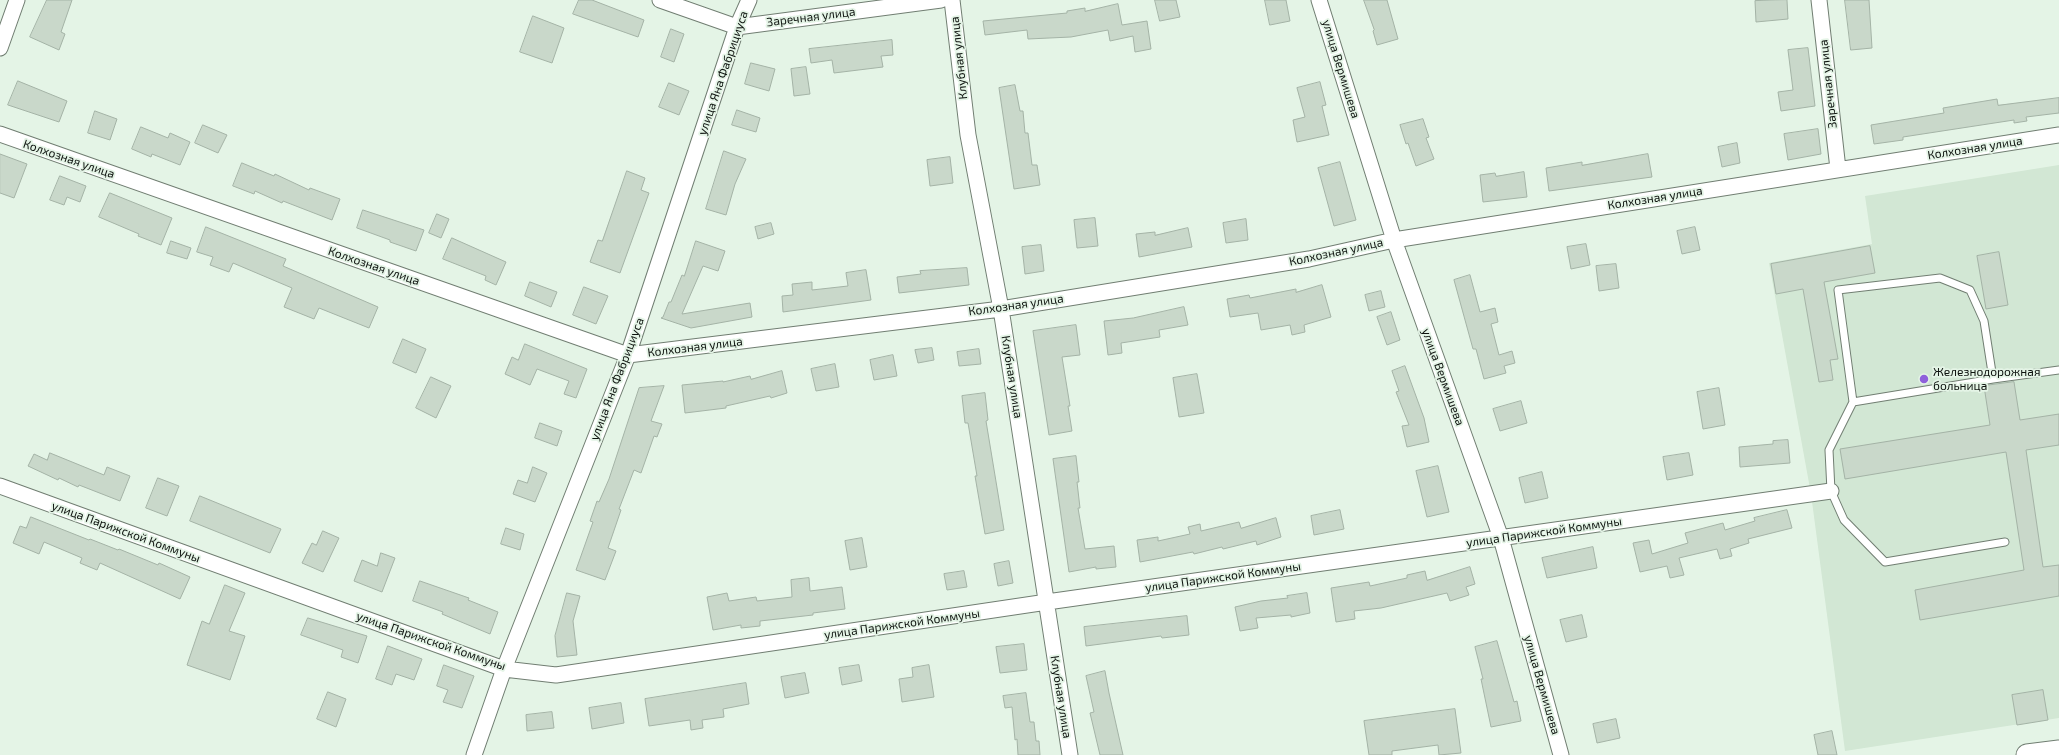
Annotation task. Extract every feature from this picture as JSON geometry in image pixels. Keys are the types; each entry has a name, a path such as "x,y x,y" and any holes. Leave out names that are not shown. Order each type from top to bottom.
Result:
{"street":[{"path":"0,48 17,0"},
{"name":"Заречная улица","path":"660,0 737,27 941,0"},
{"name":"улица Яна Фабрициуса","path":"474,755 504,669 628,355 737,27 749,0"},
{"name":"Клубная улица","path":"952,0 968,135 1001,308 1070,755"},
{"name":"улица Вермишева","path":"1319,0 1394,240 1501,538 1561,755"},
{"name":"Заречная улица","path":"1819,0 1838,169"},
{"name":"Колхозная улица","path":"0,134 628,355 1001,308 1309,260 1394,240 2059,135"},
{"name":"улица Парижской Коммуны","path":"0,486 504,669 556,675 1047,602 1831,491"},
{"path":"2027,755 2059,751"}],"lane":[{"path":"1993,379 1984,321 1970,290 1940,278 1838,290 1853,402 1829,450 1831,491 1844,520 1885,562 2005,542"},
{"path":"1853,402 1993,379 2059,370"}],"shaded area":[{"name":"Железнодорожная больница","path":"2059,165 2059,718 1845,751 1811,494 1769,263 1872,244 1865,196"}],"building":[{"path":"47,0 72,0 61,32 65,34 59,50 30,37"},
{"path":"579,0 592,0 644,20 638,37 573,14"},
{"path":"1155,0 1176,0 1180,17 1160,21"},
{"path":"1265,0 1286,0 1290,21 1270,25"},
{"path":"1364,0 1387,0 1398,39 1377,45 1374,30"},
{"path":"1787,0 1788,19 1756,22 1755,1"},
{"path":"1845,0 1869,0 1872,48 1851,50"},
{"path":"1118,4 1122,25 1147,21 1151,49 1135,52 1133,36 1110,41 1108,30 1071,37 1028,39 1027,30 985,35 983,21 1067,13 1067,11 1085,8 1085,11"},
{"path":"533,16 564,28 552,63 520,52"},
{"path":"671,29 684,34 674,62 661,57"},
{"path":"892,40 893,55 881,56 883,67 834,73 832,60 811,63 809,49"},
{"path":"1808,48 1815,106 1781,111 1778,92 1793,90 1788,50"},
{"path":"751,63 775,69 769,91 745,84"},
{"path":"806,67 810,94 794,96 791,69"},
{"path":"18,81 67,101 59,122 8,105"},
{"path":"1320,82 1326,105 1322,106 1329,135 1297,142 1293,120 1305,117 1297,88"},
{"path":"669,83 689,91 679,115 659,107"},
{"path":"1015,85 1020,111 1023,111 1025,133 1028,133 1032,165 1037,165 1040,185 1014,189 999,88"},
{"path":"2059,98 2059,113 2026,117 2027,121 2014,123 2014,120 1903,137 1903,140 1874,144 1871,125 1944,113 1943,108 1997,99 1998,105"},
{"path":"737,110 760,118 756,132 732,125"},
{"path":"95,111 117,119 110,140 88,133"},
{"path":"1423,119 1429,137 1426,138 1434,159 1416,166 1408,143 1406,144 1400,125"},
{"path":"203,125 227,135 218,153 195,143"},
{"path":"141,127 168,138 170,133 190,142 180,165 152,154 151,157 132,149"},
{"path":"1818,129 1821,154 1788,160 1784,134"},
{"path":"1737,143 1740,163 1722,167 1718,147"},
{"path":"724,151 746,159 735,184 726,215 706,209"},
{"path":"0,154 27,164 14,198 0,193"},
{"path":"1648,154 1652,177 1549,191 1546,168 1582,162 1582,165"},
{"path":"950,157 953,183 930,186 927,160"},
{"path":"1340,162 1356,220 1334,226 1318,168"},
{"path":"242,163 274,176 275,174 309,190 310,188 340,199 332,220 283,201 282,203 255,191 254,194 233,186"},
{"path":"627,171 645,178 641,190 649,193 620,273 590,262 598,240 602,241"},
{"path":"1524,172 1527,197 1483,202 1480,175 1495,173 1496,176"},
{"path":"60,176 86,186 80,202 67,197 64,205 50,200"},
{"path":"110,193 172,218 161,245 138,236 139,234 99,217"},
{"path":"363,210 424,230 416,251 357,228"},
{"path":"437,214 449,219 441,238 429,233"},
{"path":"1095,218 1098,246 1077,248 1074,220"},
{"path":"1246,219 1248,240 1226,243 1223,223"},
{"path":"771,223 774,234 758,239 755,227"},
{"path":"206,227 286,259 283,266 378,307 369,328 319,308 314,319 284,307 292,288 233,263 229,272 210,265 213,257 197,252"},
{"path":"1695,227 1700,250 1682,254 1677,231"},
{"path":"1188,228 1192,247 1139,257 1136,234 1155,232 1155,235"},
{"path":"452,238 506,262 496,285 485,280 486,276 443,259"},
{"path":"171,241 191,248 187,259 167,253"},
{"path":"696,241 725,251 718,271 703,266 682,314 750,303 752,317 691,328 661,318 663,317 669,302 671,302 682,275 684,276"},
{"path":"1586,244 1590,265 1571,269 1567,247"},
{"path":"1041,245 1044,271 1025,274 1022,247"},
{"path":"1870,246 1875,273 1824,282 1838,359 1830,360 1833,380 1819,382 1803,289 1776,294 1771,264"},
{"path":"1999,252 2008,305 1986,309 1977,256"},
{"path":"1616,264 1619,288 1599,291 1596,266"},
{"path":"967,268 969,285 899,293 897,277 921,274 920,271"},
{"path":"866,270 871,300 783,312 782,296 793,295 792,284 812,282 812,290 848,286 846,273"},
{"path":"1470,275 1480,312 1495,308 1498,322 1491,324 1499,355 1512,351 1515,363 1504,366 1506,373 1484,379 1476,349 1473,349 1454,280"},
{"path":"530,282 557,292 551,307 525,296"},
{"path":"1322,285 1331,317 1304,325 1305,332 1292,335 1290,325 1261,330 1258,313 1230,317 1227,299 1249,295 1250,298 1296,289 1296,292"},
{"path":"584,287 608,296 596,324 573,315"},
{"path":"1381,291 1385,307 1369,311 1365,295"},
{"path":"1184,307 1188,325 1159,330 1160,337 1121,343 1122,353 1108,355 1104,321 1133,318"},
{"path":"1391,312 1400,340 1387,345 1377,317"},
{"path":"1076,325 1080,355 1062,357 1070,406 1068,406 1072,431 1049,435 1033,331"},
{"path":"403,339 426,349 416,373 393,363"},
{"path":"525,344 587,369 576,398 564,394 569,381 537,369 530,385 505,374 512,357 518,360"},
{"path":"932,348 934,360 918,363 915,350"},
{"path":"979,349 981,364 959,366 957,352"},
{"path":"893,355 897,376 874,380 870,360"},
{"path":"835,364 839,387 816,391 811,369"},
{"path":"1405,366 1424,418 1429,442 1407,447 1402,426 1409,425 1396,392 1399,391 1392,371"},
{"path":"782,371 787,393 771,398 770,396 726,406 726,408 685,413 682,385 723,382 750,376 751,379"},
{"path":"1197,374 1204,413 1179,417 1173,378"},
{"path":"431,377 451,386 436,418 416,408"},
{"path":"2014,382 2020,420 2059,414 2059,445 2026,450 2043,567 2059,565 2059,596 1920,620 1915,590 2024,570 2006,452 1845,479 1840,449 1990,425 1984,386"},
{"path":"664,386 651,421 662,424 657,437 654,436 641,473 634,470 619,509 621,510 608,548 616,551 605,580 576,570 593,522 590,521 597,501 599,502 609,479 639,388"},
{"path":"1719,388 1725,425 1703,429 1697,392"},
{"path":"985,393 988,420 986,421 1004,530 985,534 975,476 977,476 968,423 965,423 962,396"},
{"path":"1521,401 1527,423 1500,431 1493,409"},
{"path":"540,423 562,431 557,446 535,438"},
{"path":"1788,440 1790,463 1740,467 1739,447 1773,444 1773,441"},
{"path":"50,453 104,475 107,467 130,476 120,501 79,485 78,487 59,478 58,480 28,466 34,454 47,460"},
{"path":"1689,453 1693,475 1667,480 1663,457"},
{"path":"1076,456 1080,508 1078,508 1085,549 1114,546 1116,567 1096,569 1096,567 1069,572 1053,459"},
{"path":"1438,466 1449,512 1427,517 1416,471"},
{"path":"533,467 547,473 535,502 513,494 518,480 527,483"},
{"path":"1542,472 1548,498 1525,503 1519,478"},
{"path":"158,478 179,486 167,516 146,508"},
{"path":"200,496 281,529 270,553 190,521"},
{"path":"1340,510 1344,529 1314,535 1311,516"},
{"path":"1787,510 1792,528 1748,539 1749,543 1730,549 1732,556 1720,559 1717,549 1679,558 1684,575 1670,578 1667,566 1640,572 1633,543 1649,540 1652,554 1688,543 1685,533 1723,523 1725,530 1755,521 1754,518"},
{"path":"31,517 158,565 159,563 190,577 180,599 100,563 97,570 80,563 82,558 44,542 39,554 13,543 20,526 26,528"},
{"path":"1276,518 1281,537 1257,545 1256,541 1223,549 1222,547 1194,554 1193,552 1140,562 1137,540 1158,537 1158,541 1190,534 1188,527 1200,524 1201,531 1239,522 1241,528"},
{"path":"506,528 524,534 520,550 501,544"},
{"path":"323,531 339,538 323,572 302,563 312,543 316,545"},
{"path":"862,538 867,567 850,570 845,541"},
{"path":"1593,547 1597,568 1547,578 1542,558"},
{"path":"381,553 395,558 382,592 354,581 362,560 377,566"},
{"path":"1009,561 1013,583 998,586 994,564"},
{"path":"1470,567 1475,584 1466,587 1469,595 1450,601 1447,593 1381,608 1354,611 1355,619 1336,622 1331,588 1369,582 1370,586 1407,578 1407,575 1425,571 1427,580"},
{"path":"964,571 967,587 947,590 944,574"},
{"path":"809,578 810,591 842,587 845,609 813,613 813,615 760,621 760,626 741,628 741,625 713,630 707,597 727,593 729,601 756,597 757,601 792,597 791,580"},
{"path":"420,581 469,598 468,600 498,612 490,634 442,614 443,612 413,601"},
{"path":"225,585 245,593 229,631 245,636 230,680 187,665 202,621 209,624"},
{"path":"567,593 580,596 573,621 577,655 557,657 555,636"},
{"path":"1307,593 1310,613 1291,617 1291,615 1256,618 1258,628 1240,631 1235,607 1261,601 1288,598 1287,596"},
{"path":"1582,615 1587,637 1566,642 1560,620"},
{"path":"1187,616 1189,635 1162,638 1161,636 1086,646 1084,627"},
{"path":"308,618 367,636 358,663 341,657 343,650 301,635"},
{"path":"1497,641 1514,702 1517,701 1521,721 1491,727 1481,679 1483,679 1475,647"},
{"path":"1024,644 1027,670 1000,673 996,647"},
{"path":"388,646 422,659 414,680 396,674 392,685 376,679"},
{"path":"444,665 474,676 462,708 443,702 448,690 437,686"},
{"path":"859,665 862,681 842,685 839,668"},
{"path":"929,665 934,697 902,702 899,679 913,677 912,668"},
{"path":"1105,671 1123,755 1100,755 1090,713 1094,712 1086,676"},
{"path":"805,673 809,693 785,698 781,677"},
{"path":"746,683 749,704 723,709 724,717 702,720 703,728 691,730 690,720 649,726 645,699"},
{"path":"2043,690 2048,720 2017,725 2012,695"},
{"path":"328,692 346,699 336,727 317,719"},
{"path":"1026,693 1030,722 1034,722 1036,741 1039,741 1040,755 1018,755 1012,707 1005,708 1003,696"},
{"path":"621,703 624,723 592,729 589,708"},
{"path":"1455,709 1461,753 1439,755 1438,745 1392,751 1392,755 1369,755 1364,721"},
{"path":"552,712 554,728 527,731 526,715"},
{"path":"1616,719 1620,738 1597,743 1593,724"},
{"path":"1832,731 1837,755 1818,755 1814,735"}],"place":[{"name":"Железнодорожная больница","path":"1924,379"}]}
